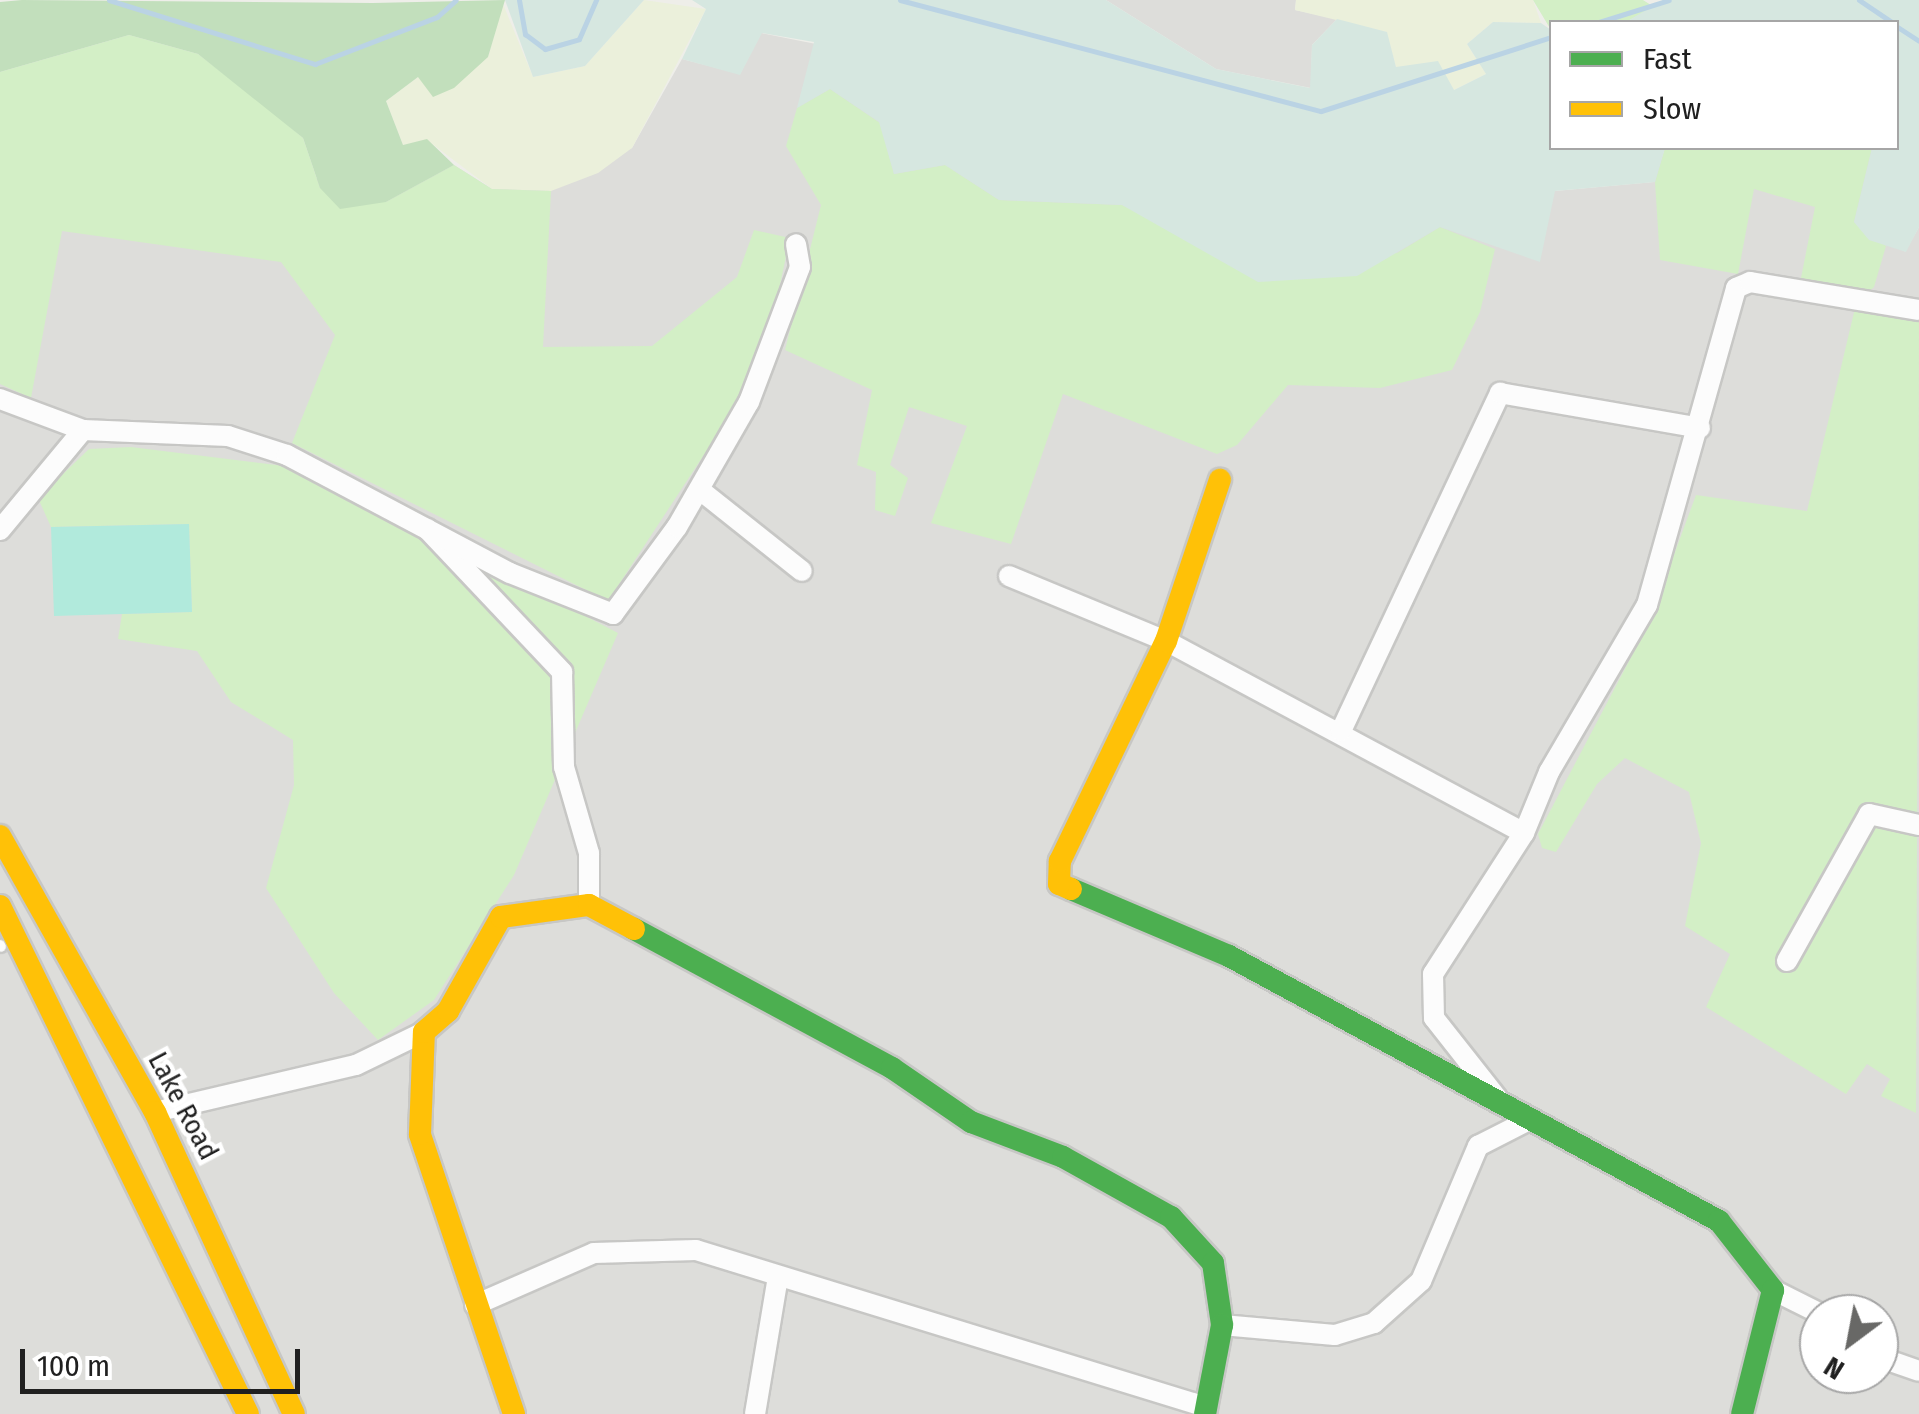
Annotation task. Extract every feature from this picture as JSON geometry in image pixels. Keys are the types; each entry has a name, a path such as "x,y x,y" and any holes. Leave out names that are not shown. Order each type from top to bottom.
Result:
{"street":[{"path":"0,399 83,430 254,443 613,614 700,490 785,312 800,267 796,244"},
{"path":"1498,1100 1452,1046 1429,994 1461,923 1524,833 1549,772 1646,605 1700,428 1736,288 1750,282 1919,310"},
{"path":"1341,731 1500,393 1700,428"},
{"path":"0,530 83,430"},
{"path":"1220,480 1166,641 1060,862 1059,884 1230,956 1719,1221 1773,1290 1799,1303"},
{"path":"700,490 802,571"},
{"path":"426,528 456,570 562,672 564,766 589,854 589,905"},
{"path":"1009,576 1166,641 1341,731 1524,833"},
{"path":"1788,960 1869,814 1919,824"},
{"name":"Lake Road","path":"0,836 155,1112 294,1414"},
{"path":"155,1112 356,1064 424,1032 448,1011 501,917 589,905 892,1068 972,1122 1063,1158 1171,1217 1213,1263 1222,1325 1206,1410 696,1250 623,1248 475,1305"},
{"path":"0,906 5,945 248,1414"},
{"path":"424,1032 420,1134 514,1414"},
{"path":"1222,1325 1335,1335 1374,1323 1421,1280 1478,1146 1529,1120"},
{"path":"754,1414 778,1277"},
{"path":"1742,1414 1773,1290"}],"shaded area":[{"path":"505,0 644,0 585,66 533,77"},
{"path":"692,0 1106,0 1216,69 1310,88 1312,45 1337,19 1387,32 1396,67 1438,61 1454,90 1486,74 1467,44 1493,22 1541,23 1549,29 1549,150 1664,150 1655,182 1555,191 1540,262 1440,227 1357,276 1258,282 1122,205 999,200 945,165 894,174 879,122 830,89 797,108 814,42 762,33 740,75 682,59 706,9"},
{"path":"1106,0 1296,0 1295,10 1337,19 1312,45 1311,88 1216,69"},
{"path":"1663,0 1919,0 1919,227 1906,252 1869,240 1854,222 1872,150 1899,150 1899,20 1629,20"},
{"path":"761,33 1555,191 1654,182 1664,150 1873,150 1905,252 1919,227 1919,1414 0,1414 0,72 386,202 454,165 492,189 632,148 682,59 740,74"}],"green space":[{"path":"505,0 488,57 454,88 433,97 418,77 386,101 403,145 427,139 454,165 386,202 340,209 320,188 303,138 198,54 129,35 0,72 0,2"},
{"path":"644,0 706,9 632,148 598,173 551,191 492,189 427,140 403,145 386,101 418,77 488,57 503,4 533,77 585,66"},
{"path":"1296,0 1533,0 1541,23 1493,22 1467,44 1486,74 1454,90 1396,67 1386,32 1295,10"},
{"path":"1533,0 1643,0 1654,7 1630,20 1549,20 1549,27"},
{"path":"129,35 198,54 270,110 303,138 320,188 386,202 454,165 492,189 551,191 543,347 652,346 737,277 754,230 790,238 770,331 738,403 608,601 292,443 335,335 281,262 62,231 31,398 0,384 0,72"},
{"path":"830,89 880,123 894,174 945,165 999,200 1122,205 1191,239 1397,253 1440,227 1495,249 1480,312 1452,370 1380,388 1288,385 1237,445 1217,454 1063,394 1011,544 931,523 967,426 909,407 890,465 908,478 895,516 875,510 876,472 857,465 872,390 785,350 821,205 786,146 797,108"},
{"path":"1664,150 1872,150 1854,222 1886,246 1874,287 1864,296 1801,278 1815,207 1754,189 1738,274 1660,260 1655,182"},
{"path":"1855,308 1919,319 1916,1113 1881,1096 1890,1079 1867,1064 1846,1094 1706,1007 1730,954 1685,926 1701,843 1689,792 1625,758 1597,784 1556,852 1542,848 1538,834 1648,625 1696,495 1807,511"},
{"path":"131,447 300,468 618,633 514,875 434,1000 378,1040 334,993 266,888 294,785 293,740 231,702 197,651 118,639 122,614 192,612 189,524 51,527 38,498 89,449"},
{"path":"189,524 192,612 54,616 51,527"}],"waterway":[{"path":"109,0 315,64 437,17 456,0"},
{"path":"519,0 525,34 545,49 579,39 596,0"},
{"path":"900,0 1321,111 1549,38"},
{"path":"1605,20 1669,0"},
{"path":"1859,0 1889,20"},
{"path":"1899,28 1919,41"}],"traffic: fast":[{"path":"1071,889 1229,956 1719,1221 1773,1290 1742,1414"},
{"path":"634,929 892,1068 971,1122 1063,1157 1171,1217 1213,1263 1222,1325 1205,1414"}],"traffic: slow":[{"path":"1071,889 1059,884 1060,861 1166,641 1220,480"},
{"path":"0,836 155,1112 294,1414"},
{"path":"514,1414 420,1134 424,1032 448,1011 501,917 589,905 634,929"},
{"path":"0,906 248,1414"}]}
